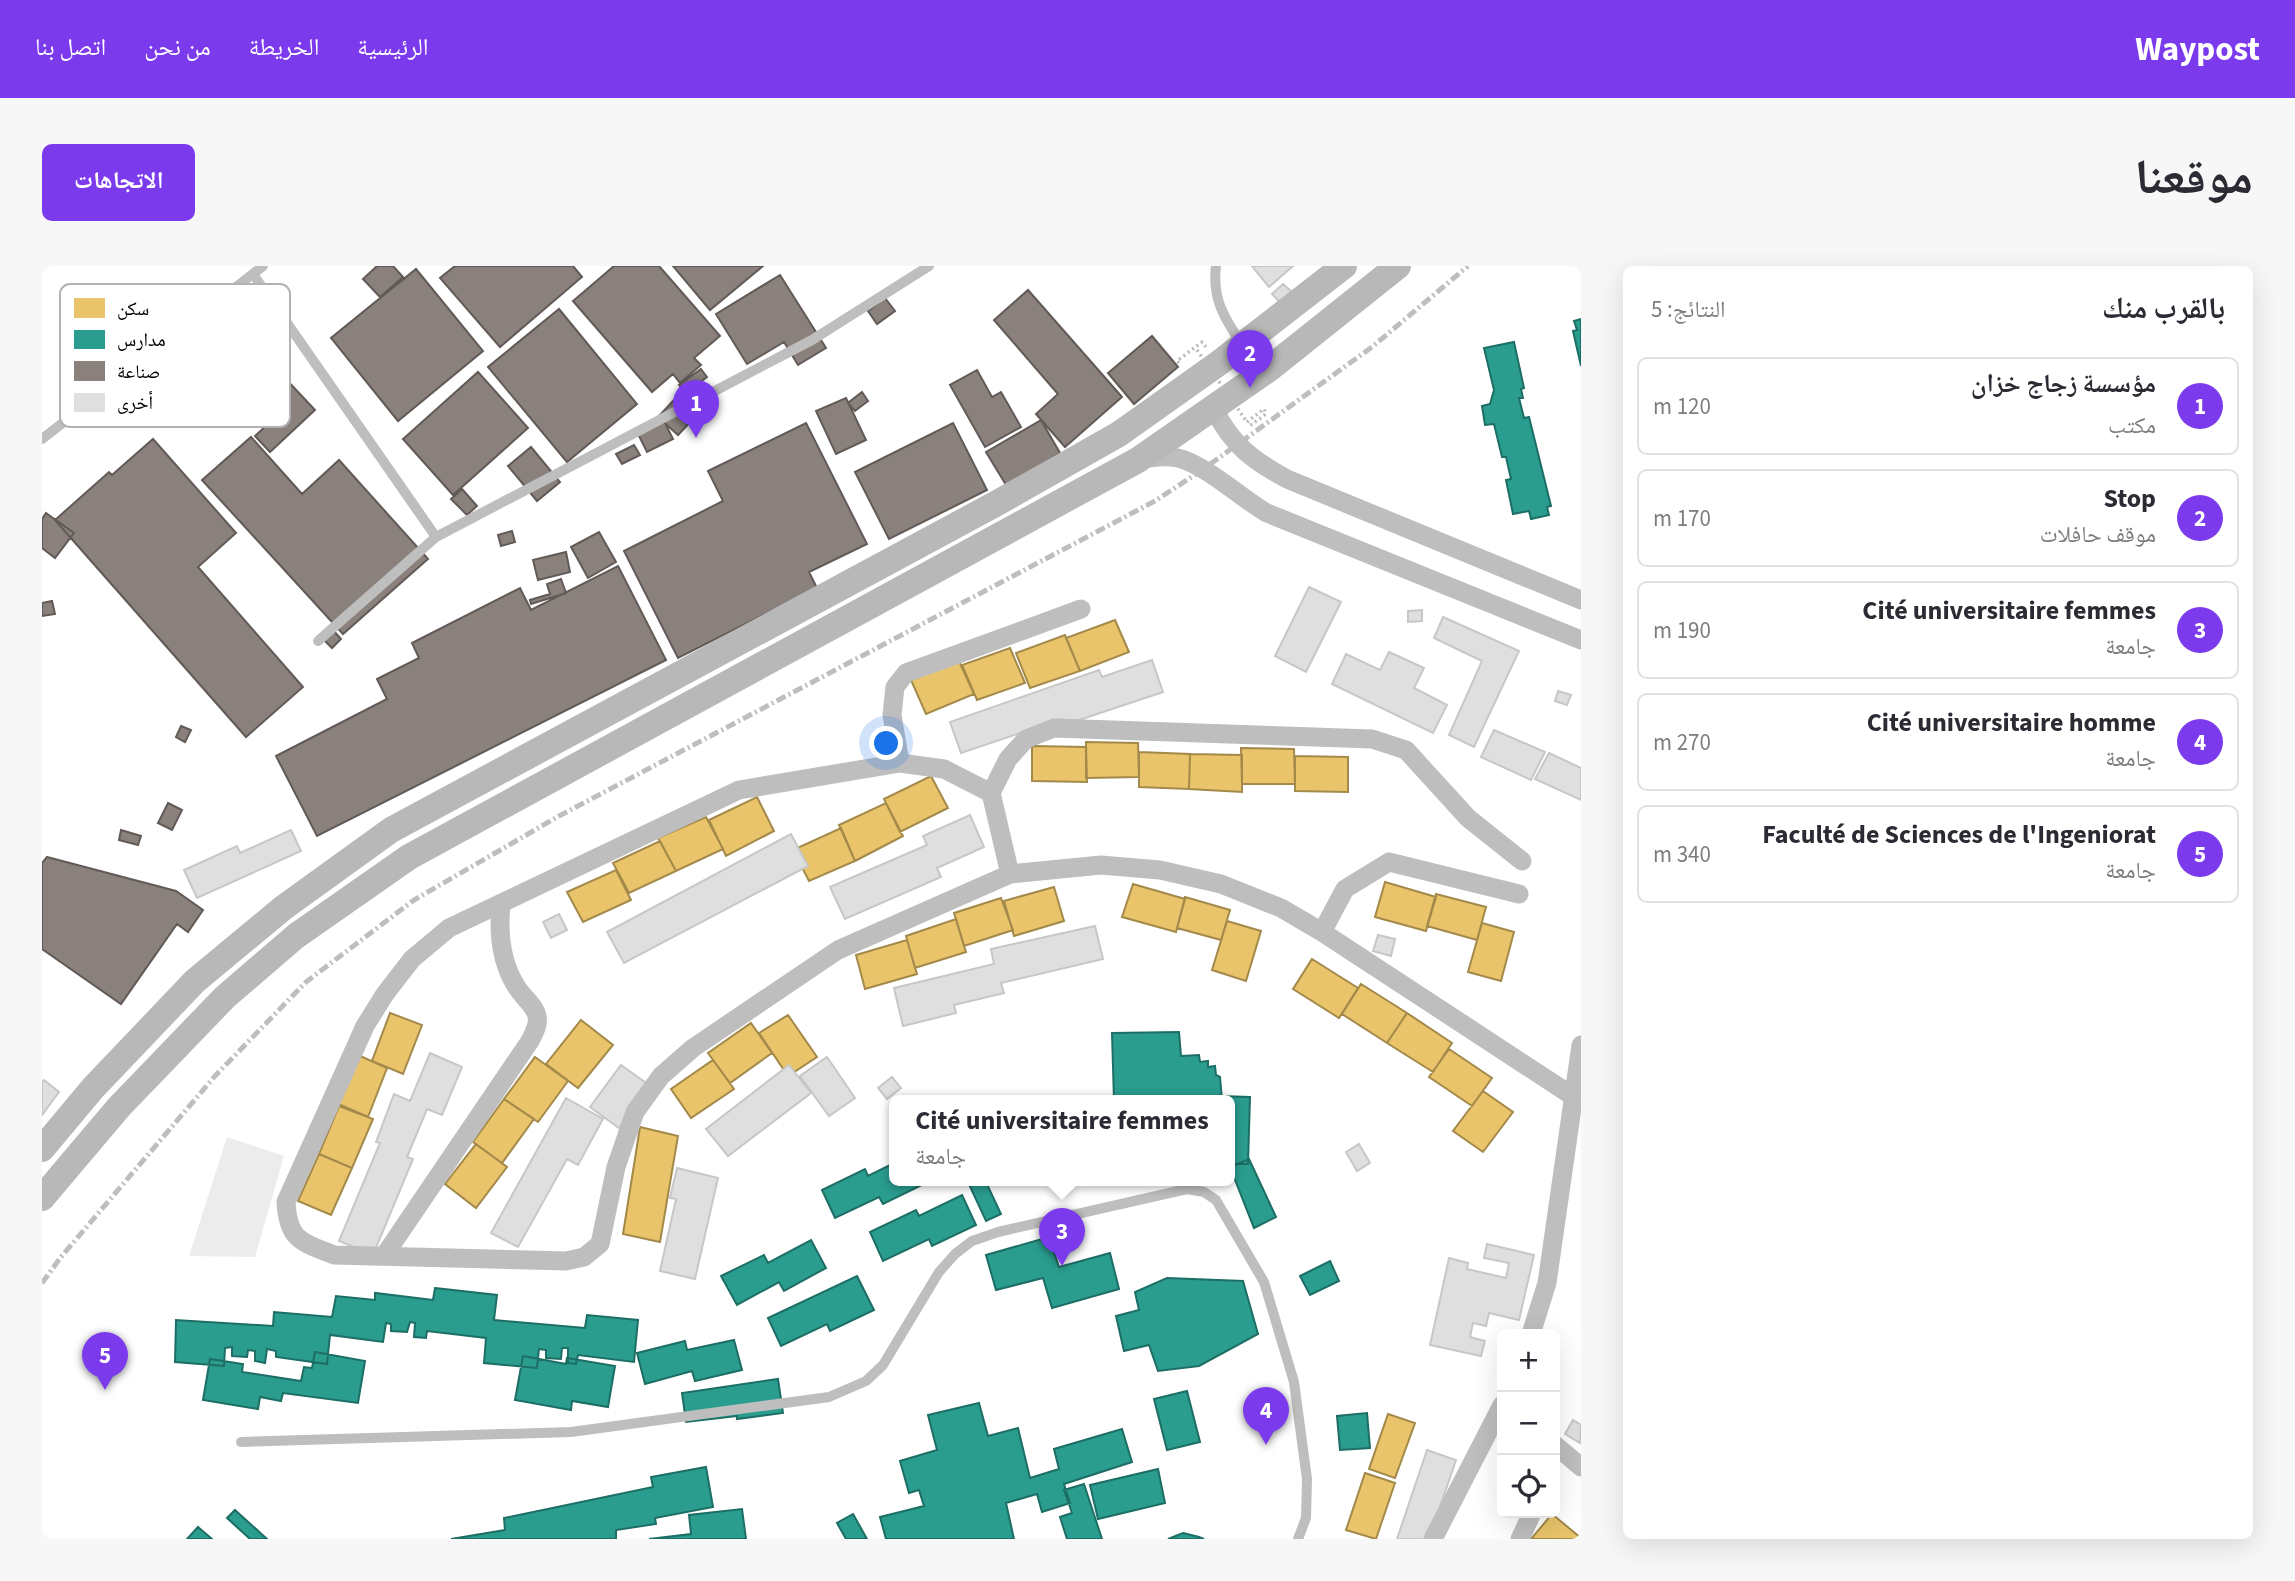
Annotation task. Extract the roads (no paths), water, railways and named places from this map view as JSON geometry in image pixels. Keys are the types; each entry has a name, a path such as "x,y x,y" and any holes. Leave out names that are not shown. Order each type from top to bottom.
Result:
{"main road":[{"path":"42,1149 93,1088 195,981 284,908 391,830 999,502 1119,434 1242,345 1344,266"},
{"path":"42,1198 119,1107 225,997 296,936 409,857 1138,460 1269,369 1398,266"}],"street":[{"path":"1214,409 1226,432 1237,445 1261,464 1287,479 1581,600"},
{"path":"1138,460 1158,456 1179,458 1267,513 1581,640"},
{"path":"900,763 892,715 895,688 906,673 1081,609"},
{"path":"1010,874 991,793 1008,759 1026,739 1054,728 1372,739 1406,750 1468,818 1522,861"},
{"path":"991,793 944,769 900,763 739,790 449,928 412,959 365,1026 286,1202 287,1223 302,1242 334,1255 566,1261 584,1257 600,1244 616,1167 635,1112 661,1076 693,1048 838,950 1010,874 1101,865 1160,870 1221,884 1281,908 1574,1097"},
{"path":"1322,932 1345,889 1389,862 1519,894"},
{"path":"384,1256 530,1041 538,1024 537,1012 517,988 503,954 500,933 501,905"},
{"path":"1533,1329 1547,1283 1581,1045"},
{"path":"1433,1539 1497,1415"},
{"path":"1560,1455 1581,1466"},
{"path":"1520,1539 1530,1518"}],"lane":[{"path":"240,284 263,266"},
{"path":"908,266 915,276"},
{"path":"318,641 436,537 812,340 929,266"},
{"path":"1216,266 1214,280 1222,316 1242,345"},
{"path":"253,274 260,284"},
{"path":"290,327 436,537"},
{"path":"42,439 60,425"},
{"path":"241,1442 571,1432 828,1397 866,1381 883,1365 939,1272 955,1254 972,1241 998,1232 1187,1189 1204,1192 1216,1200 1264,1282 1294,1382 1307,1479 1306,1518 1298,1539"}],"railway":[{"path":"42,1283 215,1076 306,982 414,900 559,816 1155,501 1372,347 1468,266"}],"place":[{"name":"Stop","path":"1250,388"},
{"name":"مؤسسة زجاج خزان","path":"696,438"},
{"name":"Cité universitaire femmes","path":"1062,1266"},
{"name":"Faculté de Sciences de l'Ingeniorat","path":"105,1390"},
{"name":"Cité universitaire homme","path":"1266,1445"}]}
